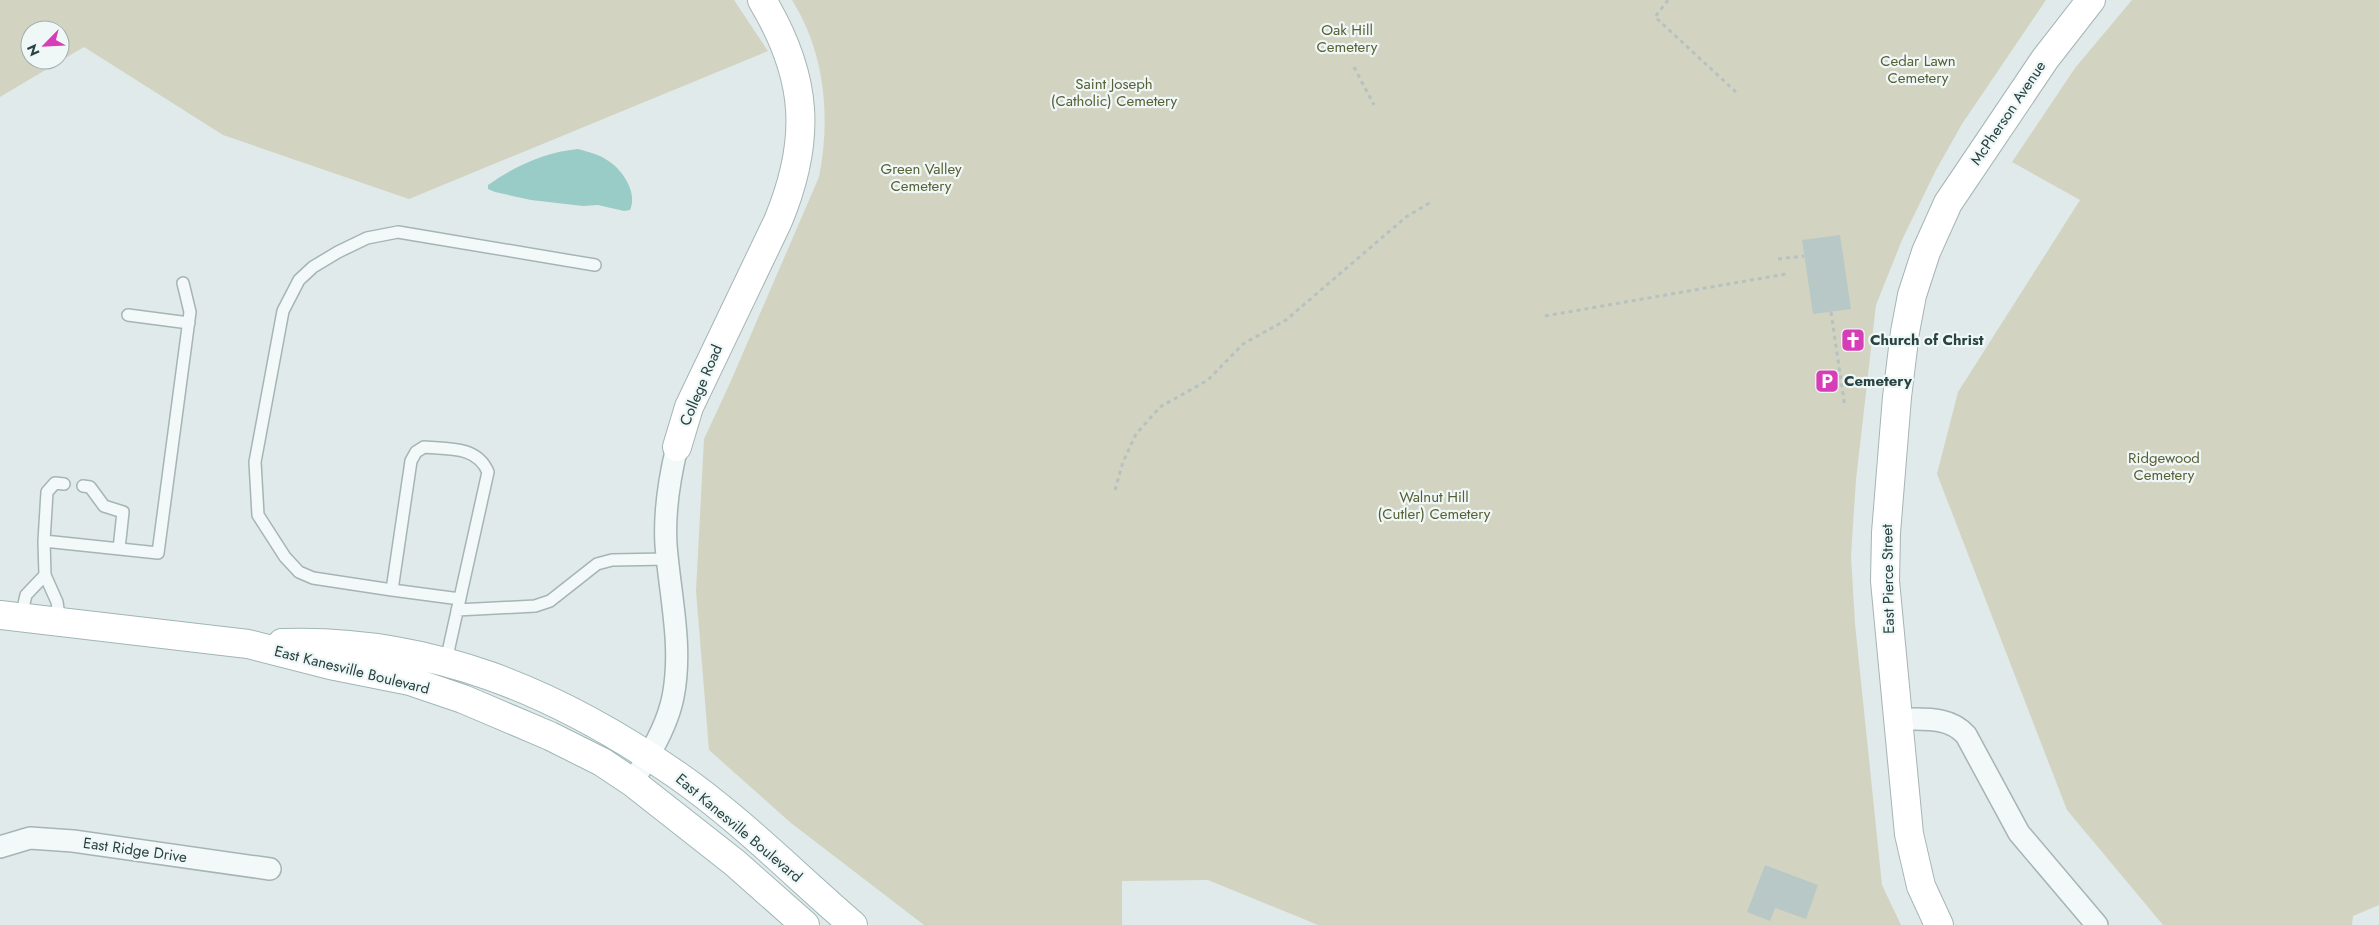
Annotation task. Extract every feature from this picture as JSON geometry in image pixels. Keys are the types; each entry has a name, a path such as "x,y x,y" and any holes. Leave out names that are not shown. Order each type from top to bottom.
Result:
{"main road":[{"name":"College Road","path":"677,447 688,406 778,221 790,193 796,168 801,141 801,111 797,84 789,52 776,22 762,0"},
{"name":"McPherson Avenue","path":"1935,233 1948,203 1985,146 2045,59 2091,0"},
{"name":"East Pierce Street","path":"1935,233 1926,252 1912,295 1905,332 1897,397 1886,534 1885,581 1897,719 1913,853 1921,886 1939,925"},
{"name":"East Kanesville Boulevard","path":"11,616 248,644 352,644 446,661 502,680 538,694 585,717 678,776 727,814 853,925"},
{"name":"East Kanesville Boulevard","path":"248,644 330,665 410,681 463,700 550,736 602,762 632,782 727,857 804,925"}],"street":[{"name":"College Road","path":"632,782 649,757 673,699 677,674 678,645 668,559 666,508 668,484 677,447"},
{"path":"1897,719 1946,721 1958,726 1966,735 2019,833 2097,925"},
{"name":"East Ridge Drive","path":"0,847 30,838 73,841 270,869"}],"lane":[{"path":"595,264 398,232 367,238 313,267 299,280 283,311 255,462 258,515 285,557 299,572 313,578 392,590 459,605 535,606 550,601 597,564 612,560 668,559"},
{"path":"44,541 158,554 189,323 190,312 183,283"},
{"path":"128,315 189,323"},
{"path":"392,590 411,461 416,452 424,446 468,451 478,456 488,472 446,661"},
{"path":"60,622 58,602 45,575 44,541 47,492 55,483 64,484"},
{"path":"83,486 90,487 104,506 123,512 119,549"},
{"path":"11,616 26,595 45,575"}],"path":[{"path":"1668,0 1655,17 1736,92"},
{"path":"1354,67 1374,105"},
{"path":"1116,490 1123,462 1136,434 1160,407 1208,380 1243,344 1286,320 1406,217 1431,202"},
{"path":"1778,259 1804,256"},
{"path":"1545,316 1786,274"},
{"path":"1831,312 1846,406"}],"green space":[{"path":"0,0 734,0 768,51 409,199 223,135 84,47 70,55 70,20 20,20 20,70 45,70 0,97"},
{"name":"Walnut Hill (Cutler) Cemetery","path":"792,0 2046,0 1962,124 1936,170 1902,240 1876,305 1856,480 1851,556 1855,624 1882,885 1901,925 1318,925 1208,880 1122,881 1122,925 924,925 791,823 709,750 696,591 704,439 819,177 823,154 824,108 818,63 812,41"},
{"name":"Ridgewood Cemetery","path":"2132,0 2379,0 2379,905 2353,916 2352,925 2163,925 2067,810 1937,474 1958,392 2080,200 2012,162 2075,68"}],"shaded area":[{"path":"578,149 600,156 618,169 630,189 632,203 630,210 624,211 598,205 583,206 531,200 488,189 488,185 498,178 531,161 554,153"}],"building":[{"path":"1840,235 1851,309 1813,314 1802,240"},
{"path":"1765,865 1818,885 1806,919 1775,908 1770,921 1747,912"}],"place":[{"name":"Church of Christ","path":"1853,340"},
{"name":"Cemetery","path":"1827,381"}],"park label":[{"name":"Oak Hill Cemetery","path":"1347,38"},
{"name":"Cedar Lawn Cemetery","path":"1918,70"},
{"name":"Saint Joseph (Catholic) Cemetery","path":"1114,92"},
{"name":"Green Valley Cemetery","path":"921,178"}]}
